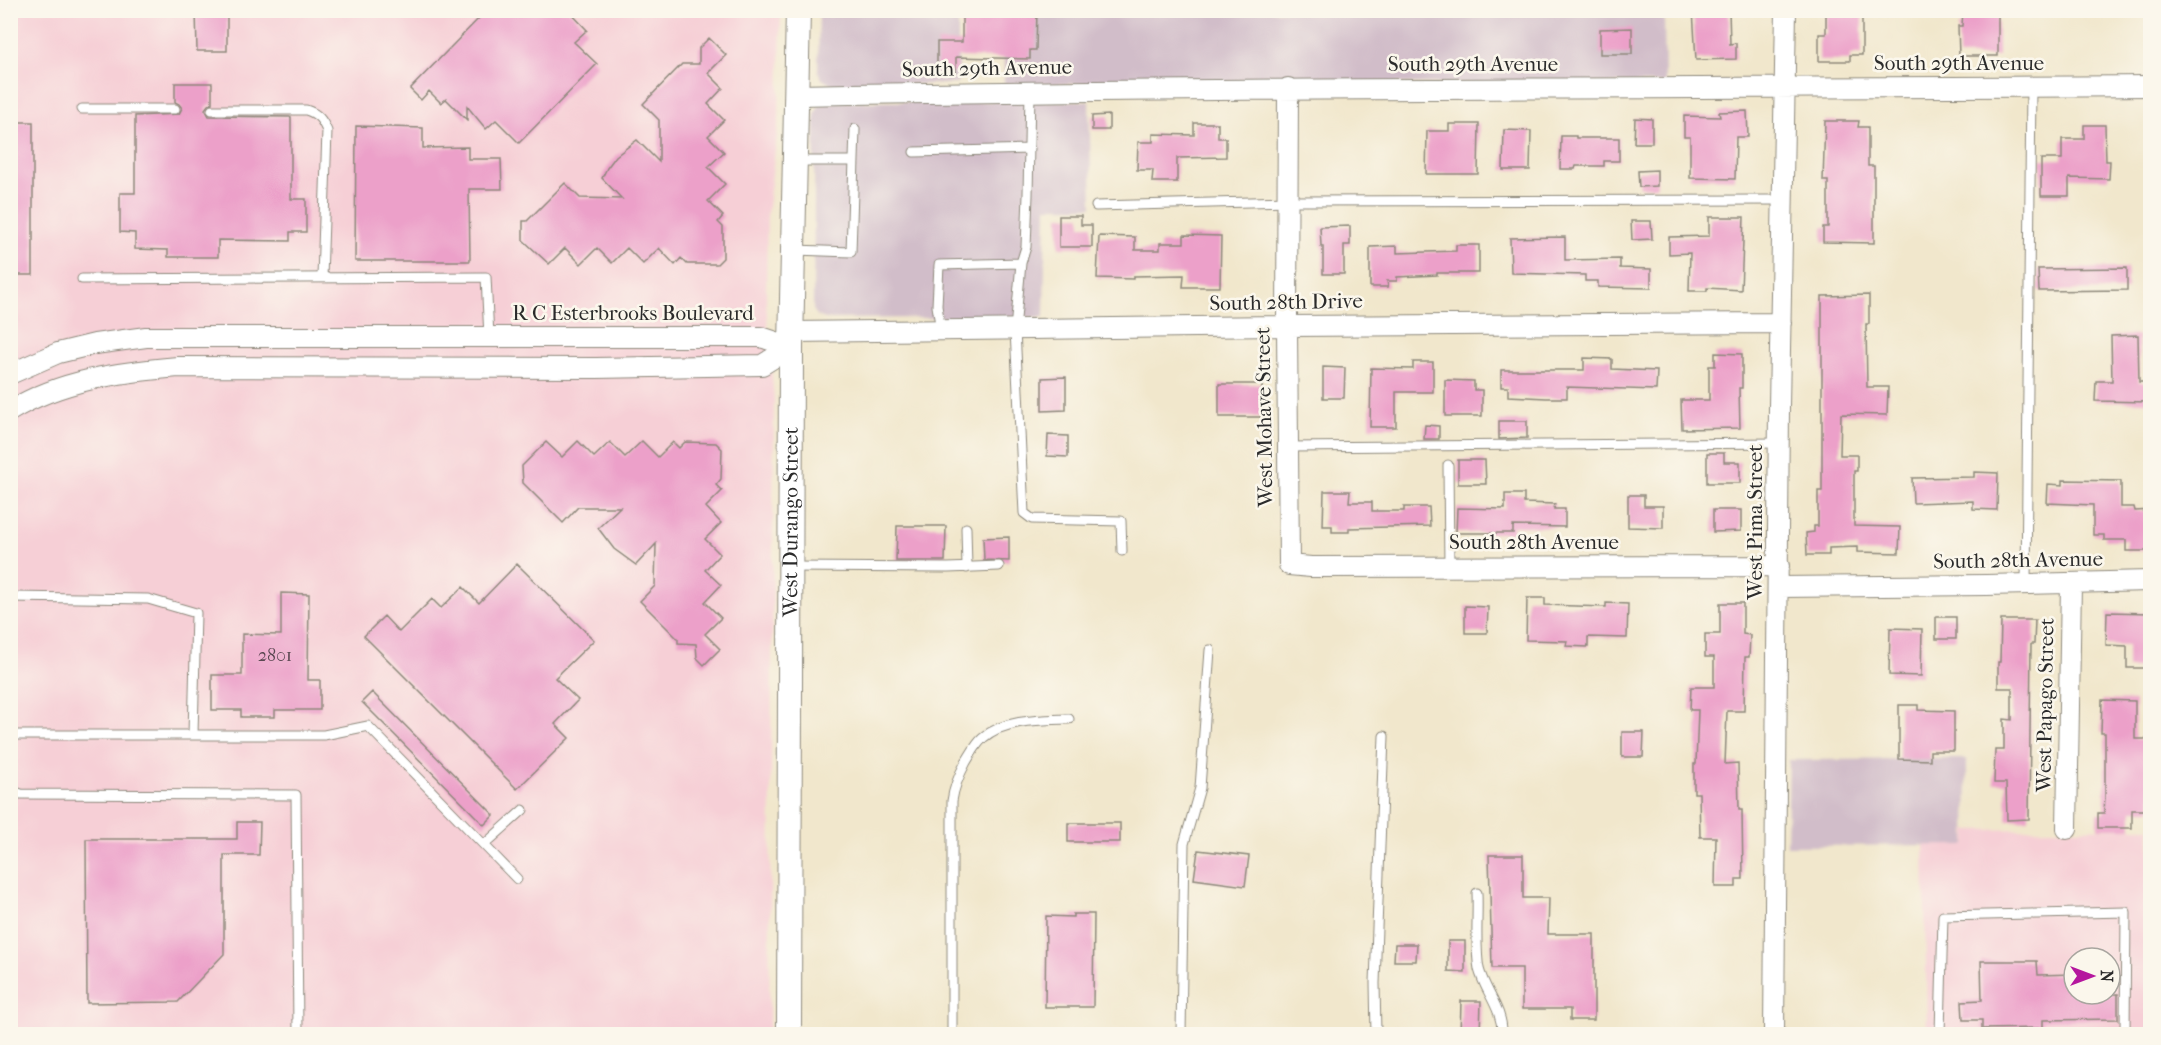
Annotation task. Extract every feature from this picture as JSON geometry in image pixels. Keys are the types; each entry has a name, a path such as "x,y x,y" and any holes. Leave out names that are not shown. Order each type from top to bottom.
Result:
{"street":[{"name":"West Durango Street","path":"789,1035 791,339 798,10"},
{"name":"West Pima Street","path":"1774,1035 1779,443 1786,10"},
{"name":"South 29th Avenue","path":"796,95 1288,88 2151,86"},
{"name":"West Mohave Street","path":"1288,88 1289,565"},
{"name":"South 28th Drive","path":"791,339 941,330 1781,323"},
{"name":"R C Esterbrooks Boulevard","path":"10,374 58,353 95,344 146,338 761,337 791,339"},
{"path":"10,411 54,391 91,379 178,367 756,366 762,365 791,339"},
{"name":"South 28th Avenue","path":"1289,565 1311,567 1779,566"},
{"name":"South 28th Avenue","path":"1779,587 2151,581"},
{"name":"West Papago Street","path":"2067,829 2071,583"}],"lane":[{"path":"2026,584 2031,86"},
{"path":"1030,92 1026,247 1021,264 1015,330 1024,513 1032,519 1121,521 1122,551"},
{"path":"82,109 175,110"},
{"path":"212,110 306,110 315,113 323,121 327,131 322,278"},
{"path":"793,250 851,252 855,129"},
{"path":"914,152 1030,149"},
{"path":"795,161 853,161"},
{"path":"1096,206 1287,201 1782,200"},
{"path":"941,330 937,306 939,265 1021,264"},
{"path":"82,279 486,276 489,337"},
{"path":"1288,447 1779,443"},
{"path":"1448,465 1449,566"},
{"path":"966,528 967,568"},
{"path":"790,567 967,568 999,566"},
{"path":"10,597 148,599 196,613 194,735"},
{"path":"1181,1035 1184,844 1200,788 1210,650"},
{"path":"952,1035 952,801 954,785 971,754 983,738 999,729 1018,724 1069,719"},
{"path":"10,735 324,735 368,726 517,879"},
{"path":"1376,1035 1375,983 1384,736"},
{"path":"10,790 21,794 296,795 298,1035"},
{"path":"484,845 523,810"},
{"path":"1478,893 1479,966 1484,985 1496,1003 1502,1035"},
{"path":"1940,1035 1943,916 2126,912 2125,1035"}],"shaded area":[{"path":"10,11 781,11 779,118 767,215 766,303 774,400 769,1034 11,1034"},
{"path":"819,11 958,11 958,84 832,85 822,79 818,71"},
{"path":"1003,11 1767,11 1664,13 1665,83 1004,84"},
{"path":"1089,101 1092,207 1046,207 1044,317 826,319 817,316 813,309 815,114 819,106 827,102"},
{"path":"1967,759 1966,845 1787,846 1789,760"},
{"path":"2150,828 2150,1034 1927,1034 1924,845 1966,845 1967,830"}],"building":[{"path":"196,10 227,10 227,51 197,51"},
{"path":"487,10 568,10 587,30 574,42 597,64 519,143 496,120 486,129 467,106 467,120 446,99 441,103 429,91 421,100 410,89"},
{"path":"962,10 1037,10 1036,50 1030,50 1030,59 956,57 956,72 937,72 937,42 962,42"},
{"path":"1693,10 1729,10 1730,44 1736,43 1736,59 1696,60"},
{"path":"1826,10 1862,10 1862,55 1850,55 1850,61 1819,61 1819,34 1826,34"},
{"path":"1963,10 1998,10 1998,56 1959,56 1958,26 1962,26"},
{"path":"1632,28 1632,54 1600,54 1600,29"},
{"path":"709,38 726,55 708,73 723,88 708,104 724,120 708,136 724,152 708,167 725,184 708,201 723,216 718,222 723,227 723,258 717,264 687,264 681,258 675,265 659,248 643,264 627,248 612,263 597,248 581,264 565,248 549,264 523,240 523,221 527,221 565,183 580,198 622,199 602,178 607,168 616,156 637,140 659,162 659,120 643,104 682,64 699,64 699,48"},
{"path":"175,83 212,83 212,103 205,109 209,116 291,117 291,199 306,199 306,232 290,232 290,241 218,240 218,257 168,257 168,250 135,249 135,233 120,232 120,193 135,193 135,116 179,114 182,108 175,102"},
{"path":"1747,111 1748,137 1736,137 1735,179 1690,178 1690,137 1684,137 1684,116 1720,117 1719,112"},
{"path":"1109,115 1109,130 1092,130 1092,116"},
{"path":"1635,118 1652,119 1652,143 1634,143"},
{"path":"1825,121 1859,121 1858,127 1868,127 1868,166 1874,166 1874,243 1823,242 1823,227 1828,227 1828,181 1823,181"},
{"path":"10,122 33,122 33,275 10,275"},
{"path":"1194,123 1218,123 1218,138 1226,138 1226,157 1177,158 1177,182 1152,182 1153,170 1137,170 1138,142 1153,142 1153,134 1194,135"},
{"path":"1449,124 1479,124 1478,174 1426,174 1427,131 1449,131"},
{"path":"2084,125 2105,125 2106,161 2110,161 2109,179 2069,178 2069,196 2041,196 2041,159 2062,159 2062,139 2084,139"},
{"path":"356,126 423,128 423,148 468,147 468,159 501,159 502,189 469,189 470,261 355,261"},
{"path":"1504,130 1531,131 1530,170 1503,170"},
{"path":"1561,136 1619,138 1619,161 1604,161 1604,166 1576,166 1575,169 1560,169"},
{"path":"1657,170 1657,186 1639,187 1638,171"},
{"path":"1059,216 1081,216 1081,225 1092,225 1092,247 1059,247"},
{"path":"1709,217 1744,217 1741,290 1707,288 1707,291 1689,291 1690,253 1669,254 1669,237 1709,236"},
{"path":"1631,221 1651,221 1652,239 1632,240"},
{"path":"1350,226 1350,245 1344,245 1344,274 1323,274 1320,227"},
{"path":"1184,235 1221,236 1220,287 1183,287 1184,275 1134,276 1134,279 1097,278 1099,236 1135,237 1135,250 1160,250 1160,243 1184,243"},
{"path":"1565,237 1565,260 1620,259 1620,268 1651,269 1651,288 1598,287 1598,281 1585,281 1585,275 1511,273 1510,238"},
{"path":"1456,245 1479,245 1479,273 1437,273 1437,275 1397,277 1397,281 1387,281 1388,287 1370,287 1370,247 1397,246 1397,253 1456,251"},
{"path":"2127,268 2127,290 2039,291 2038,269"},
{"path":"1869,295 1869,324 1866,324 1867,387 1888,387 1887,415 1841,414 1840,455 1857,455 1857,471 1854,471 1854,526 1900,527 1899,553 1857,552 1857,547 1829,548 1829,555 1807,555 1806,533 1814,532 1814,526 1818,526 1818,491 1822,491 1822,296"},
{"path":"2138,335 2139,382 2151,382 2151,402 2095,401 2096,381 2112,381 2111,336"},
{"path":"1715,353 1742,354 1742,388 1739,388 1740,428 1682,429 1681,400 1709,400 1709,366 1715,366"},
{"path":"1584,358 1612,359 1612,369 1657,371 1656,390 1567,387 1567,398 1546,398 1508,396 1508,387 1501,387 1501,370 1584,370"},
{"path":"1413,362 1433,362 1433,392 1396,392 1396,427 1370,427 1371,368 1413,369"},
{"path":"1323,367 1345,368 1344,398 1323,398"},
{"path":"1066,377 1066,410 1042,411 1042,378"},
{"path":"1445,380 1474,381 1474,390 1482,390 1482,416 1445,416"},
{"path":"1219,384 1262,384 1261,417 1219,417"},
{"path":"1499,421 1527,421 1527,438 1499,439"},
{"path":"1425,425 1439,426 1439,439 1424,439"},
{"path":"1048,435 1068,436 1068,457 1047,456"},
{"path":"578,441 594,457 610,442 625,457 642,441 658,457 673,442 679,448 685,442 716,443 722,449 721,479 716,485 722,491 706,507 721,523 705,539 720,554 705,570 721,585 705,602 721,618 705,634 720,649 704,665 697,658 696,644 678,643 678,639 640,601 655,586 656,544 636,565 614,549 598,528 620,507 578,507 563,523 523,483 522,466 546,442 562,457"},
{"path":"1707,453 1724,453 1724,462 1740,462 1740,483 1707,483"},
{"path":"1458,460 1485,460 1486,484 1458,484"},
{"path":"1974,472 1998,473 1997,510 1973,509 1973,501 1913,503 1912,478 1974,477"},
{"path":"2063,480 2121,481 2121,507 2134,507 2135,511 2151,510 2151,551 2126,551 2126,540 2104,540 2104,535 2093,535 2093,505 2047,503 2048,484 2063,485"},
{"path":"1324,491 1350,491 1349,502 1372,502 1372,511 1404,511 1404,507 1429,507 1430,526 1349,528 1349,532 1332,532 1332,526 1323,526"},
{"path":"1505,494 1524,494 1524,503 1555,504 1554,509 1565,509 1565,527 1513,526 1513,533 1456,533 1457,508 1505,509"},
{"path":"1628,495 1644,495 1644,506 1663,506 1663,528 1628,527"},
{"path":"1713,510 1741,510 1741,531 1713,532"},
{"path":"897,526 946,526 945,561 896,561"},
{"path":"1009,537 1009,561 984,560 983,538"},
{"path":"517,564 594,640 555,678 578,700 555,724 569,738 517,789 364,636 384,616 399,632 432,599 441,608 463,587 479,603"},
{"path":"281,593 309,594 308,680 320,680 320,710 275,710 275,717 241,717 241,710 212,710 212,675 242,675 242,634 281,635"},
{"path":"1527,598 1545,598 1545,605 1606,607 1606,603 1628,604 1627,638 1588,637 1588,647 1566,646 1567,641 1526,640"},
{"path":"1720,603 1743,603 1743,634 1750,635 1749,657 1745,657 1744,711 1727,711 1725,764 1738,763 1739,810 1742,810 1743,879 1736,879 1736,887 1715,887 1716,837 1700,837 1699,793 1694,793 1698,710 1690,710 1691,687 1714,687 1714,657 1705,657 1705,634 1720,634"},
{"path":"1465,606 1488,607 1487,633 1465,633"},
{"path":"2107,612 2151,613 2151,668 2127,668 2127,646 2106,645"},
{"path":"1936,617 1956,617 1956,639 1936,639"},
{"path":"2001,620 2035,620 2034,644 2031,644 2029,819 2007,820 2006,783 1994,783 1995,750 2004,750 2004,719 2012,720 2012,688 1998,688"},
{"path":"1890,628 1922,629 1921,676 1889,675"},
{"path":"372,692 494,815 484,825 362,702"},
{"path":"2102,700 2135,701 2135,739 2151,739 2151,810 2132,810 2132,828 2098,828 2098,813 2104,813 2105,796 2105,733 2101,733"},
{"path":"1899,705 1918,705 1918,710 1954,711 1954,751 1930,751 1930,760 1899,759"},
{"path":"1622,732 1644,732 1643,757 1622,757"},
{"path":"237,822 260,822 259,855 224,855 224,954 178,1002 87,1003 86,839 237,839"},
{"path":"1068,823 1120,823 1120,842 1068,842"},
{"path":"1198,850 1249,856 1245,886 1194,879"},
{"path":"1489,855 1523,855 1523,898 1549,898 1548,934 1594,934 1594,1020 1570,1020 1570,1009 1522,1009 1522,968 1492,968"},
{"path":"1073,914 1094,914 1093,1007 1045,1007 1046,916 1073,917"},
{"path":"1448,941 1465,941 1465,972 1448,971"},
{"path":"1395,944 1417,944 1416,961 1394,961"},
{"path":"1981,961 2037,961 2038,975 2062,974 2062,1006 2118,1006 2118,1019 2043,1020 2043,1028 1982,1029 1982,1020 1963,1020 1962,1001 1982,1000"},
{"path":"1461,1001 1481,1001 1480,1035 1460,1035"}]}
